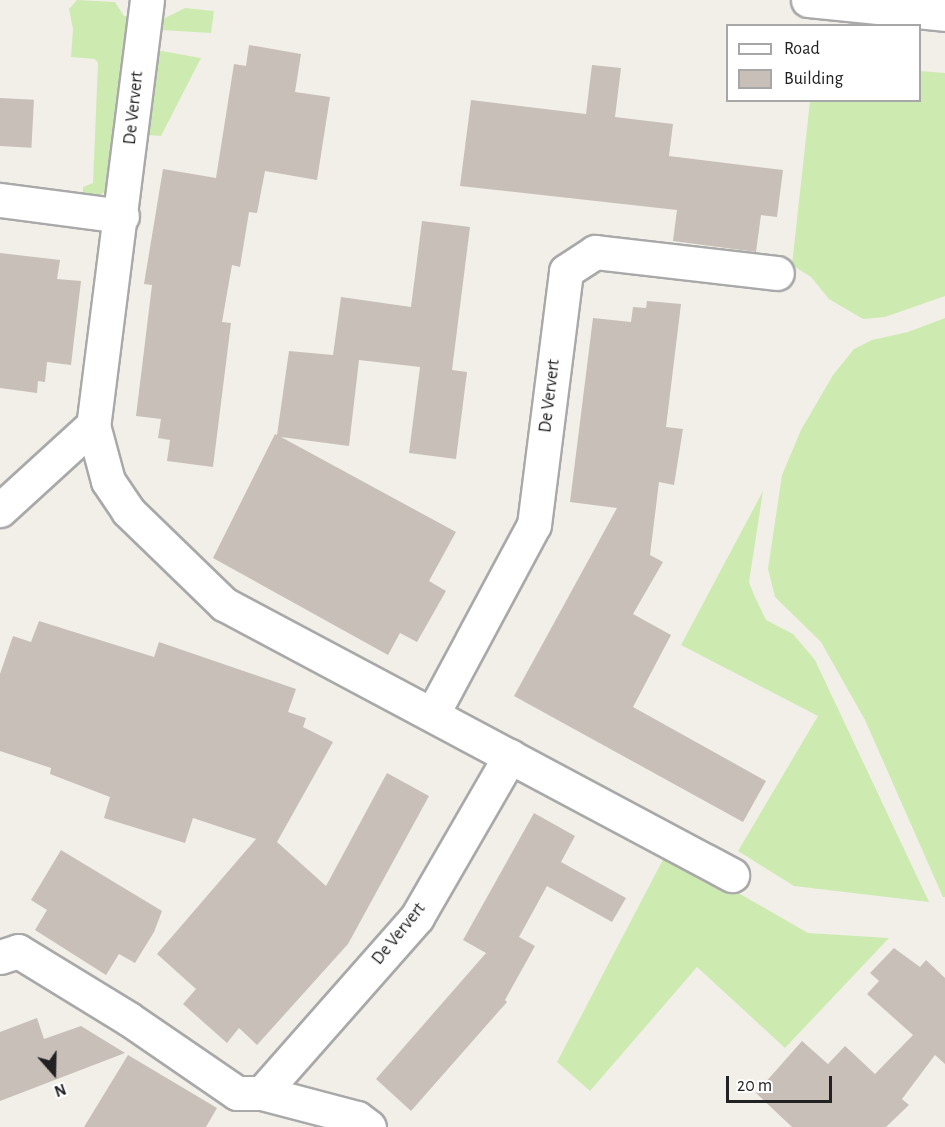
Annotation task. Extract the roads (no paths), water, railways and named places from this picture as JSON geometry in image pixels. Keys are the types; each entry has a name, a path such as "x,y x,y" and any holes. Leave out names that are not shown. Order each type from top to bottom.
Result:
{"street":[{"name":"De Ververt","path":"147,0 122,216 93,425 108,481 128,511 224,604 433,713 732,875"},
{"path":"808,0 945,14"},
{"path":"0,200 122,216"},
{"name":"De Ververt","path":"433,713 534,525 566,271 595,252 777,273"},
{"path":"0,510 93,425"},
{"name":"De Ververt","path":"262,1093 417,917 510,756"},
{"path":"0,957 18,951 129,1019 237,1093 262,1093 357,1118 369,1127"}]}
